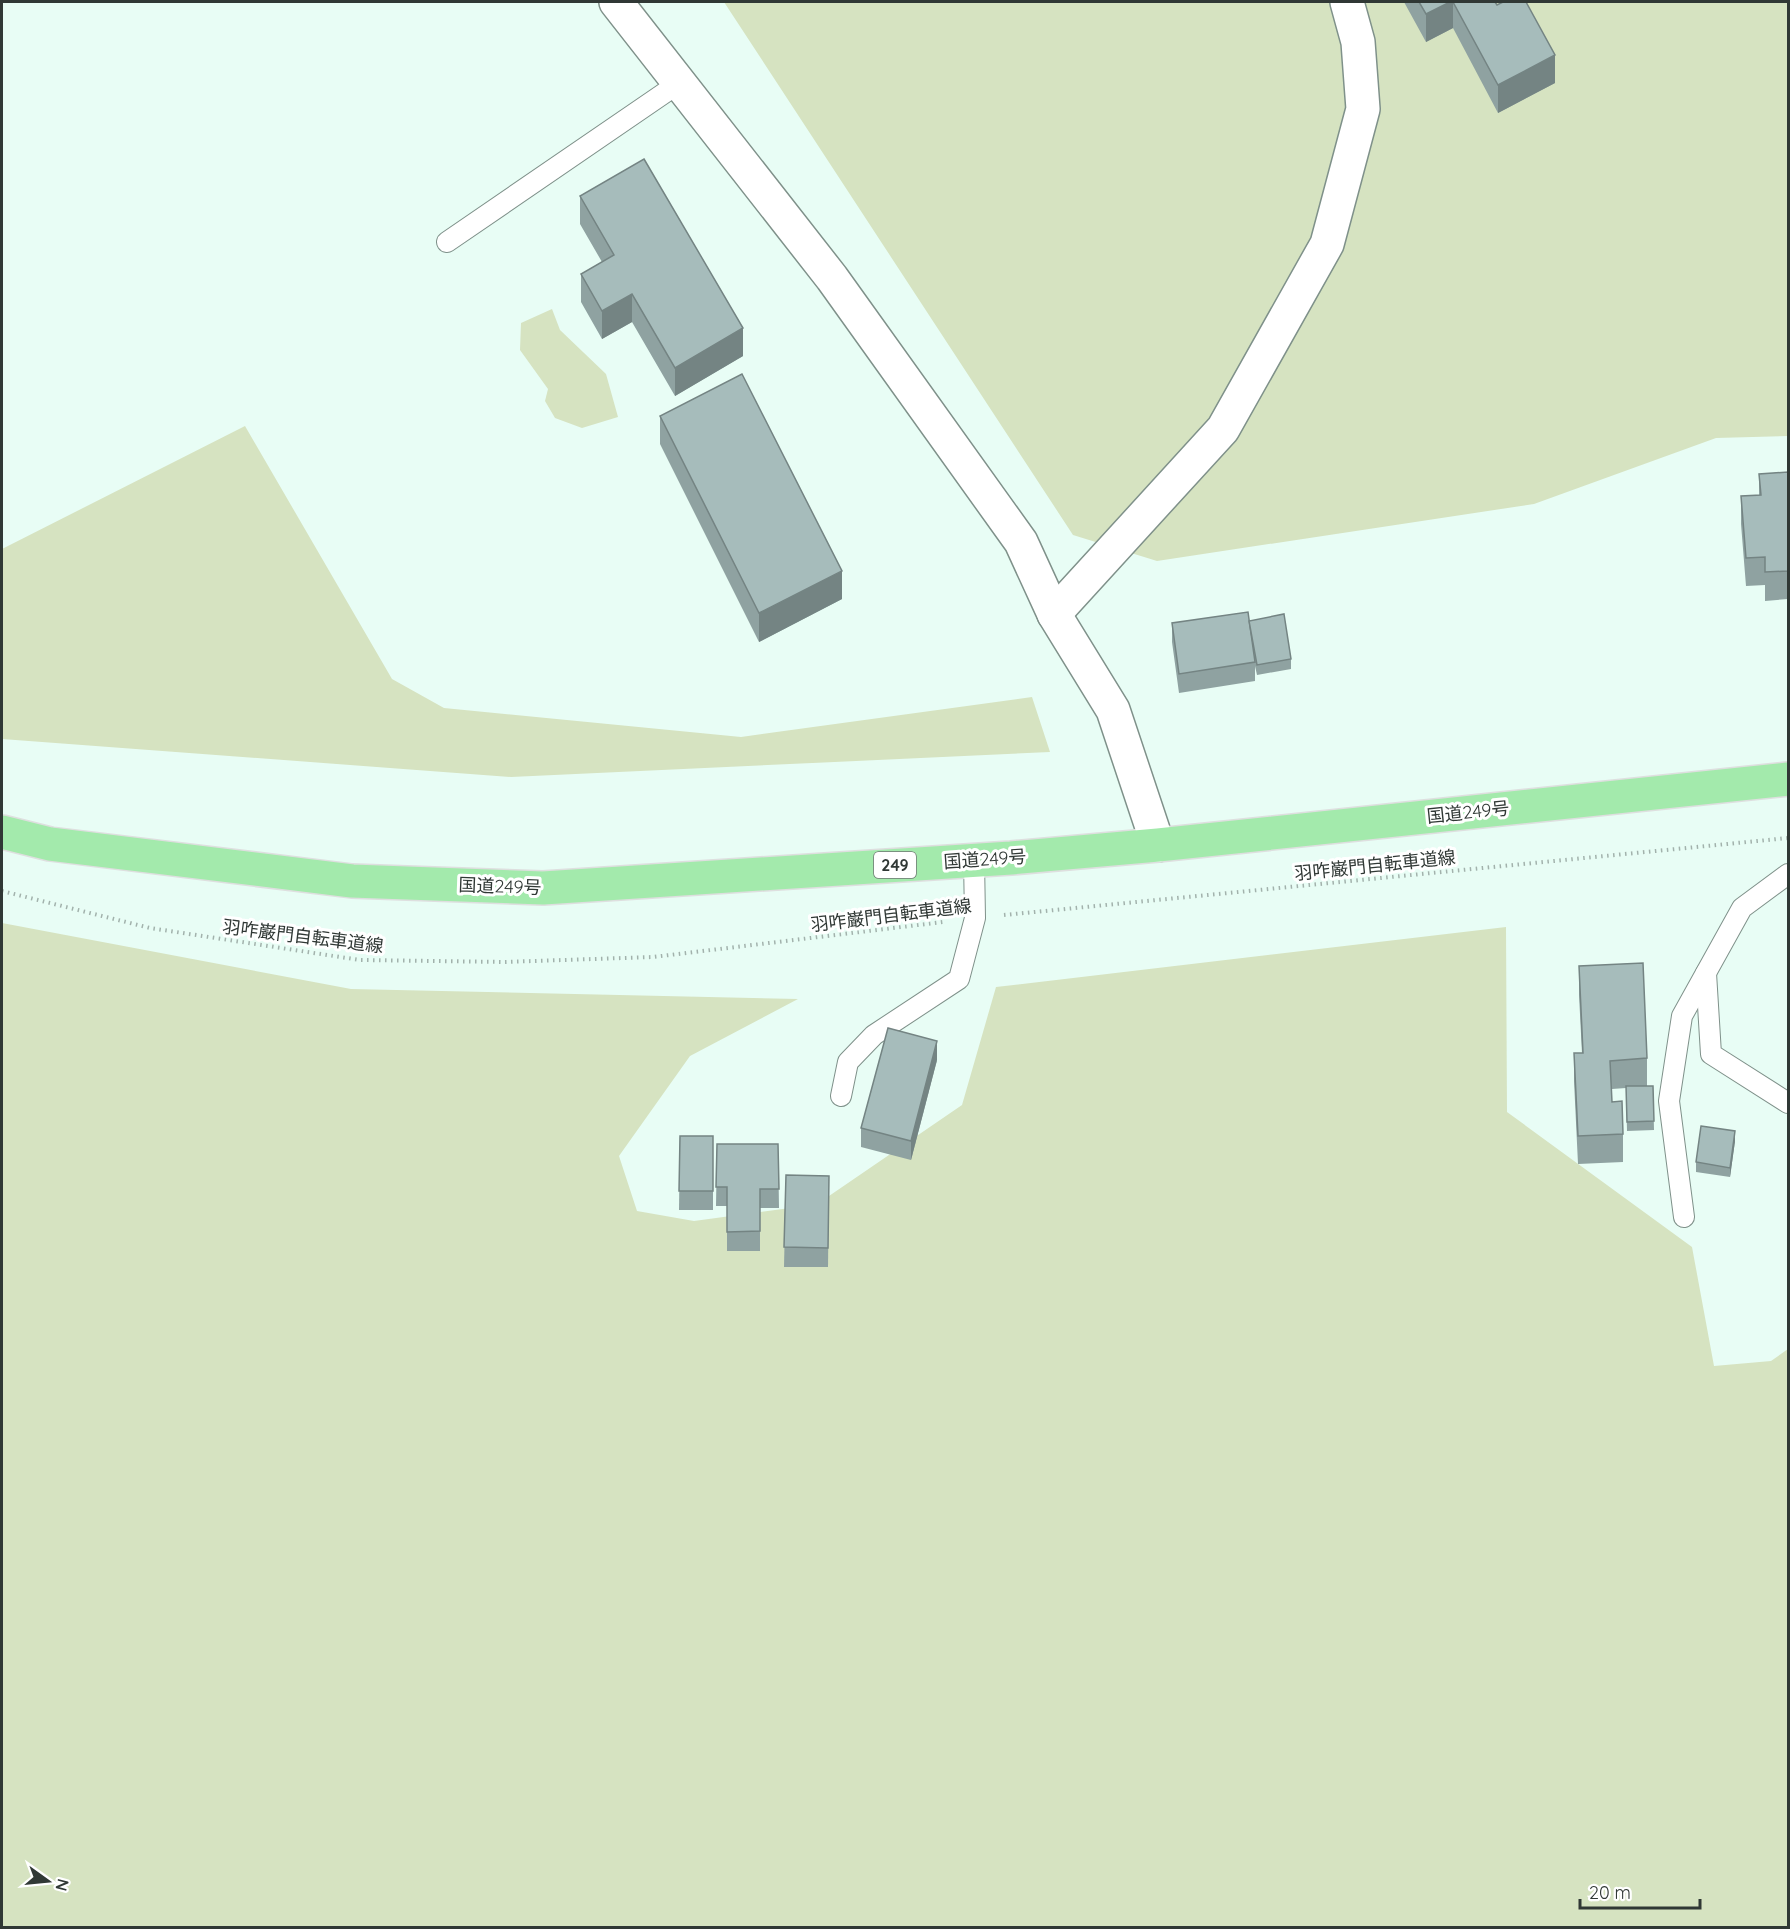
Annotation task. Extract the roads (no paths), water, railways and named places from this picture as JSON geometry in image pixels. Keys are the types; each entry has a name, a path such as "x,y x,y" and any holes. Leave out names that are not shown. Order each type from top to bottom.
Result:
{"highway":[{"name":"国道249号","path":"2,832 50,844 352,881 543,888 974,860 1158,845 1788,779"}],"street":[{"path":"616,2 832,278 1021,542 1054,614 1113,710 1158,845"},
{"path":"1054,614 1223,429 1327,244 1363,109 1358,42 1347,2"}],"lane":[{"path":"447,242 679,83"},
{"path":"841,1096 848,1062 874,1035 959,979 975,918 974,860"},
{"path":"1684,1217 1669,1101 1682,1016 1742,908 1788,874"},
{"path":"1706,973 1711,1054 1788,1103"}]}
